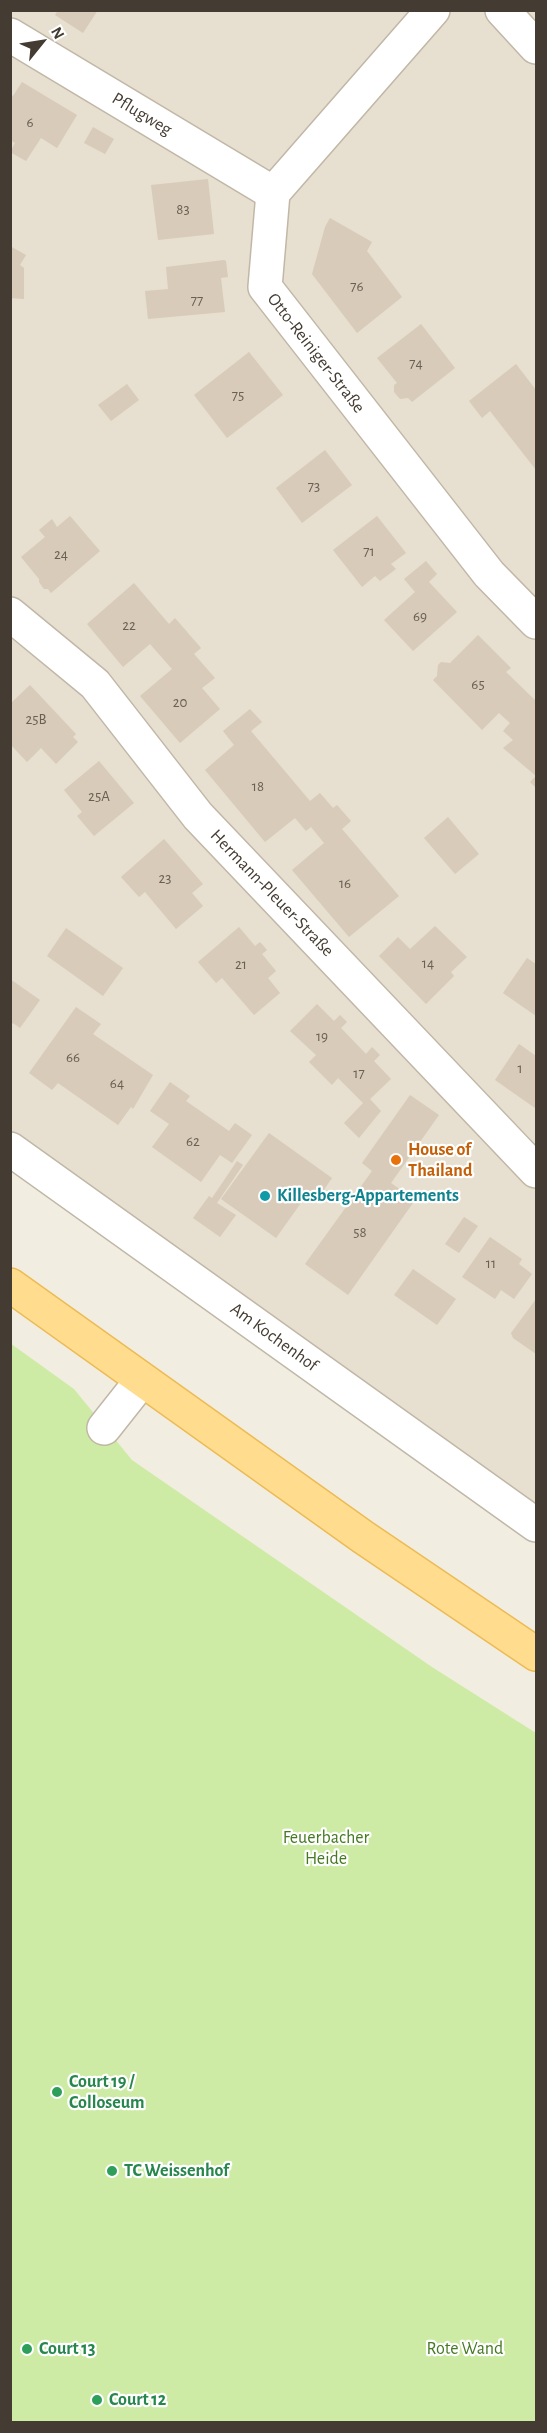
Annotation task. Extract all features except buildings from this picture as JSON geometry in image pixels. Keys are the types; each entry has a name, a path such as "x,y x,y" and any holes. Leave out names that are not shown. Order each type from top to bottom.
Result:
{"main road":[{"path":"10,1286 363,1537 537,1654"}],"street":[{"path":"273,194 433,10"},
{"path":"502,10 537,47"},
{"name":"Pflugweg","path":"10,35 273,194"},
{"name":"Otto-Reiniger-Straße","path":"273,194 265,287 482,565 537,622"},
{"name":"Hermann-Pleuer-Straße","path":"10,614 95,684 198,816 535,1167"},
{"name":"Am Kochenhof","path":"10,1149 537,1525"},
{"path":"104,1428 142,1380"}],"shaded area":[{"path":"11,11 536,11 536,1540 11,1166"}],"green space":[{"path":"10,1343 74,1389 132,1460 432,1667 536,1733 536,2422 11,2422"}],"place":[{"name":"House of Thailand","path":"396,1160"},
{"name":"Killesberg-Appartements","path":"265,1196"},
{"name":"Court 19 / Colloseum","path":"57,2092"},
{"name":"TC Weissenhof","path":"112,2171"},
{"name":"Court 13","path":"27,2349"},
{"name":"Court 12","path":"97,2400"}],"park label":[{"name":"Feuerbacher Heide","path":"326,1848"},
{"name":"Rote Wand","path":"465,2349"}]}
